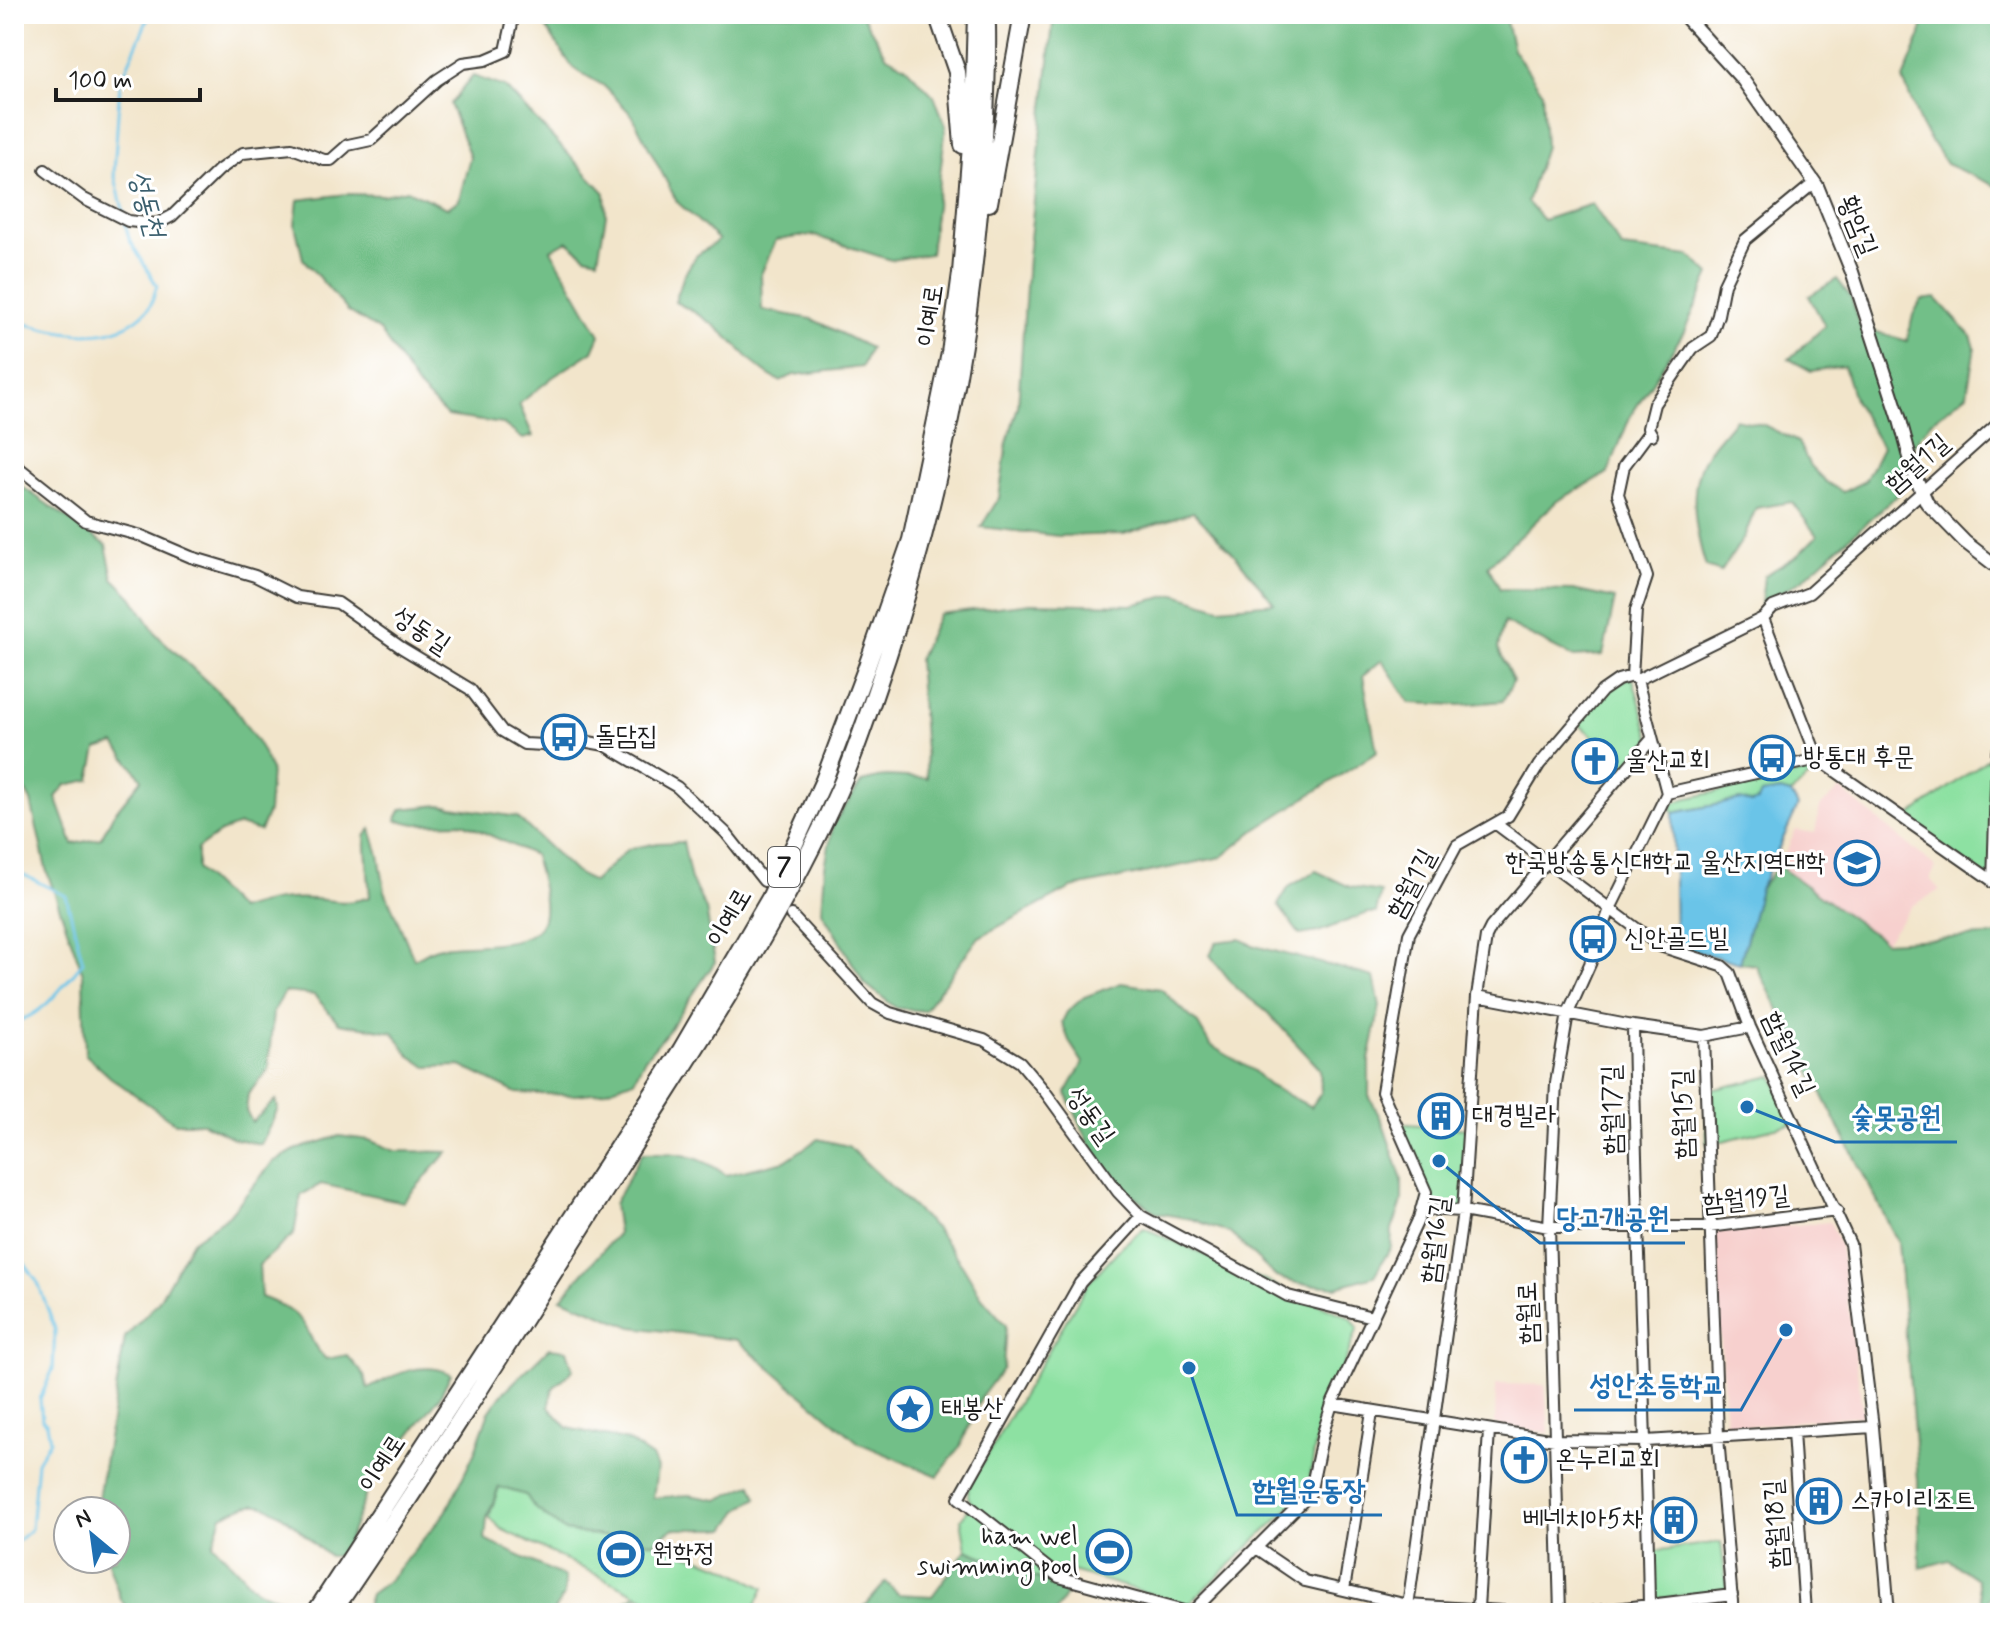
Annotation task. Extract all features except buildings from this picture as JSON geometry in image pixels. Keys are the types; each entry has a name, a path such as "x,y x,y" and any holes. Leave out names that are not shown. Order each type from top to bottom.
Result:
{"highway":[{"path":"937,14 957,72 963,138 968,276"},
{"name":"이예로","path":"315,1613 681,1050 770,898 824,780 911,540 968,276 976,14"},
{"name":"이예로","path":"332,1613 541,1292 726,999 794,882 833,801 876,690 909,587 937,483 962,358 988,62 987,14"},
{"path":"968,276 1023,14"}],"street":[{"path":"45,170 84,199 124,219 157,224 172,216 219,170 243,153 292,148 331,160 348,145 371,140 437,80 463,63 485,60 506,51 514,14"},
{"name":"황암길","path":"1683,14 1743,80 1817,186 1852,272 1920,491"},
{"path":"1817,186 1808,188 1745,240 1724,284 1711,336 1693,348 1654,404 1648,428 1652,435 1647,435 1624,466 1618,494 1647,577 1636,610 1635,678 1667,793 1818,759"},
{"name":"함월1길","path":"1421,1209 1426,1192 1382,1092 1409,934 1457,845 1508,816 1539,765 1602,691 1618,680 1635,678 1763,618 1773,607 1809,593 2000,422"},
{"name":"성동길","path":"14,464 86,521 142,536 191,557 255,576 297,597 338,603 402,648 470,689 502,731 524,744 583,741 605,745 677,787 726,833 764,881"},
{"path":"1920,491 1927,503 1965,542 2000,569"},
{"path":"1763,618 1818,759 1997,884"},
{"name":"함월16길","path":"1408,1609 1463,1211 1477,996 1486,937 1545,862 1651,740"},
{"path":"1997,884 1997,752 2000,747"},
{"name":"함월로","path":"1560,1613 1549,1227 1556,1083 1568,1013 1610,909 1667,793"},
{"name":"함월14길","path":"1496,824 1660,946 1722,966 1730,973 1750,1027 1850,1244 1873,1427 1889,1613"},
{"name":"성동길","path":"791,915 872,1003 890,1013 984,1040 1020,1062 1118,1192 1141,1216 1288,1296 1372,1317"},
{"name":"함월15길","path":"1477,996 1633,1026 1704,1036 1718,1437 1733,1613"},
{"name":"함월17길","path":"1633,1026 1649,1606"},
{"path":"1704,1036 1750,1027"},
{"path":"1141,1216 1080,1283 959,1498 1059,1577 1191,1613 1310,1494 1332,1404 1421,1209"},
{"name":"함월19길","path":"1421,1209 1463,1211 1549,1227 1637,1228 1709,1227 1837,1211"},
{"path":"1332,1404 1555,1440 1646,1441 1873,1427"},
{"path":"1344,1590 1372,1412"},
{"path":"1478,1608 1489,1431"},
{"name":"함월18길","path":"1793,1432 1805,1613"},
{"path":"1258,1549 1305,1581 1408,1609 1478,1608 1533,1613"},
{"path":"1583,1613 1732,1595"}],"shaded area":[{"name":"한국방송통신대학교 울산지역대학","path":"1840,789 1936,867 1930,879 1940,890 1912,906 1885,942 1784,870 1782,860 1796,830 1815,833 1820,807"},
{"path":"1830,1222 1840,1245 1863,1415 1726,1428 1714,1232"},
{"path":"1496,1384 1545,1385 1549,1433 1495,1425"}],"green space":[{"path":"537,14 861,14 887,56 905,66 934,96 946,126 930,254 891,260 812,235 776,240 761,274 762,310 812,319 870,348 862,367 794,375 780,381 757,366 712,324 675,302 684,275 696,256 719,240 677,202 632,115 604,86 573,68"},
{"path":"1054,14 1504,14 1513,49 1542,91 1545,146 1527,202 1543,220 1592,204 1622,248 1690,256 1710,274 1684,332 1630,417 1608,473 1557,501 1488,566 1500,589 1573,590 1615,599 1603,655 1573,657 1504,622 1498,648 1513,681 1503,701 1461,705 1410,703 1382,660 1363,676 1377,752 1255,830 1222,857 1071,888 979,937 924,1011 896,1008 864,983 822,911 825,867 833,824 862,782 886,776 927,778 918,660 939,614 1031,603 1132,605 1176,594 1220,608 1274,603 1234,554 1193,512 1124,534 1058,536 981,527 999,498 1007,443 1018,406 1028,257"},
{"path":"1923,14 2000,14 2000,188 1946,164 1921,126 1903,79 1921,35"},
{"path":"473,76 505,87 605,193 606,215 598,259 586,256 567,241 551,250 600,335 593,351 519,404 533,436 523,439 503,424 447,416 418,387 380,331 348,311 303,259 295,225 298,200 347,194 383,195 407,190 447,208 459,200 470,157 450,104"},
{"path":"1837,279 1851,297 1860,327 1907,341 1913,315 1921,300 1936,298 1971,336 1975,347 1967,394 1932,421 1901,462 1904,489 1803,579 1761,605 1764,576 1798,555 1817,536 1792,502 1756,508 1744,537 1721,572 1706,567 1696,524 1697,479 1708,452 1735,419 1764,425 1798,442 1810,466 1826,482 1843,492 1865,481 1882,447 1855,402 1844,366 1811,371 1789,359 1825,326 1809,296"},
{"path":"14,481 106,545 113,578 132,597 157,635 233,706 258,743 271,770 268,812 260,831 239,825 221,832 197,849 197,869 239,910 285,899 348,902 370,897 365,836 371,829 385,891 414,959 437,948 511,941 536,931 542,922 544,906 534,855 463,823 416,824 396,820 402,809 440,805 517,817 575,872 593,882 628,849 683,842 691,880 706,909 715,962 666,1034 645,1058 634,1080 601,1092 575,1095 516,1093 461,1066 427,1067 409,1055 393,1032 339,1023 314,995 285,992 273,1012 268,1070 248,1094 246,1111 252,1122 276,1100 278,1109 261,1144 236,1139 203,1123 175,1123 110,1077 85,1054 83,974 46,869 31,801 14,758","holes":["115,744 142,779 113,815 101,838 73,844 56,797 66,785 90,780 97,749"]},
{"path":"1632,676 1651,740 1628,766 1576,722 1602,691"},
{"path":"1997,752 1993,883 1905,820"},
{"path":"1816,770 1791,794 1780,791 1751,804 1741,800 1673,813 1671,804 1684,799"},
{"path":"1782,860 1784,870 1885,942 2000,935 2000,1585 1983,1606 1977,1579 1949,1560 1920,1568 1918,1480 1898,1242 1756,965 1740,963 1760,889"},
{"path":"1316,871 1350,887 1381,892 1376,913 1300,935 1278,905 1289,887"},
{"path":"1240,939 1255,946 1374,977 1380,1006 1369,1060 1369,1096 1382,1121 1402,1180 1402,1202 1392,1230 1391,1247 1374,1276 1336,1287 1296,1283 1276,1277 1230,1233 1192,1219 1157,1213 1126,1190 1097,1160 1066,1093 1083,1063 1070,1043 1062,1022 1067,1012 1084,997 1121,983 1161,989 1198,1024 1210,1045 1254,1071 1268,1085 1311,1107 1321,1093 1320,1069 1267,1012 1236,988 1210,955 1216,942"},
{"path":"1773,1076 1795,1123 1707,1145 1706,1091"},
{"path":"1395,1123 1468,1129 1463,1211 1423,1209 1426,1191"},
{"path":"339,1136 369,1140 395,1151 448,1152 403,1202 321,1184 301,1195 294,1234 259,1265 261,1297 282,1306 300,1319 326,1359 347,1355 364,1375 368,1389 398,1374 419,1369 430,1368 451,1374 439,1398 369,1487 342,1556 329,1556 283,1516 262,1506 248,1506 222,1516 213,1544 257,1591 296,1603 290,1613 130,1613 120,1598 112,1575 132,1575 132,1495 99,1495 125,1337 158,1302 192,1241 229,1215 273,1162 295,1150"},
{"path":"818,1139 848,1146 935,1228 982,1298 1006,1325 1003,1368 982,1396 960,1447 938,1476 859,1443 737,1340 632,1327 561,1298 618,1233 614,1204 642,1153 686,1156 726,1175 785,1161"},
{"path":"1144,1228 1351,1318 1358,1328 1317,1434 1308,1490 1188,1605 1068,1570 1055,1585 966,1550 961,1519 972,1504 968,1488 1088,1283 1122,1246"},
{"path":"549,1348 567,1350 573,1370 553,1388 549,1407 568,1428 628,1441 652,1457 657,1469 653,1498 689,1495 718,1500 752,1484 757,1498 740,1509 726,1529 673,1529 653,1543 565,1531 534,1507 526,1495 499,1487 487,1518 485,1540 565,1577 564,1596 552,1613 364,1613 370,1594 389,1580 446,1512 474,1454 488,1414 501,1395"},
{"name":"원학정","path":"499,1487 526,1495 535,1507 565,1531 653,1543 722,1566 764,1588 752,1613 676,1613 501,1529 489,1517"},
{"path":"1721,1542 1727,1590 1654,1599 1653,1551"},
{"path":"966,1550 1055,1585 1066,1595 1055,1613 859,1613 886,1582 898,1594 932,1596"},
{"path":"634,1596 662,1613 604,1613"}],"water":[{"path":"1780,791 1791,794 1798,806 1760,889 1740,963 1675,946 1673,813 1741,800 1751,803 1758,801 1761,794"}],"waterway":[{"name":"성동천","path":"124,214 114,173 120,83 150,14"},
{"name":"성동천","path":"14,321 67,332 102,333 134,321 148,309 157,286 129,239 125,222"},
{"name":"성동천","path":"14,870 66,896 83,962 44,1006 14,1022"},
{"name":"성동천","path":"14,1248 38,1283 55,1329 53,1369 40,1399 42,1420 47,1424 50,1440 37,1462 31,1529 14,1544"}],"place":[{"name":"돌담집","path":"564,737"},
{"name":"방통대 후문","path":"1772,758"},
{"name":"울산교회","path":"1595,761"},
{"name":"한국방송통신대학교 울산지역대학","path":"1857,863"},
{"name":"신안골드빌","path":"1593,939"},
{"name":"숯못공원","path":"1747,1107"},
{"name":"대경빌라","path":"1441,1116"},
{"name":"당고개공원","path":"1439,1161"},
{"name":"성안초등학교","path":"1786,1330"},
{"name":"함월운동장","path":"1189,1368"},
{"name":"태봉산","path":"910,1409"},
{"name":"온누리교회","path":"1524,1460"},
{"name":"스카이리조트","path":"1819,1501"},
{"name":"베네치아5차","path":"1674,1520"},
{"name":"ham wel swimming pool","path":"1109,1552"},
{"name":"원학정","path":"621,1554"}]}
